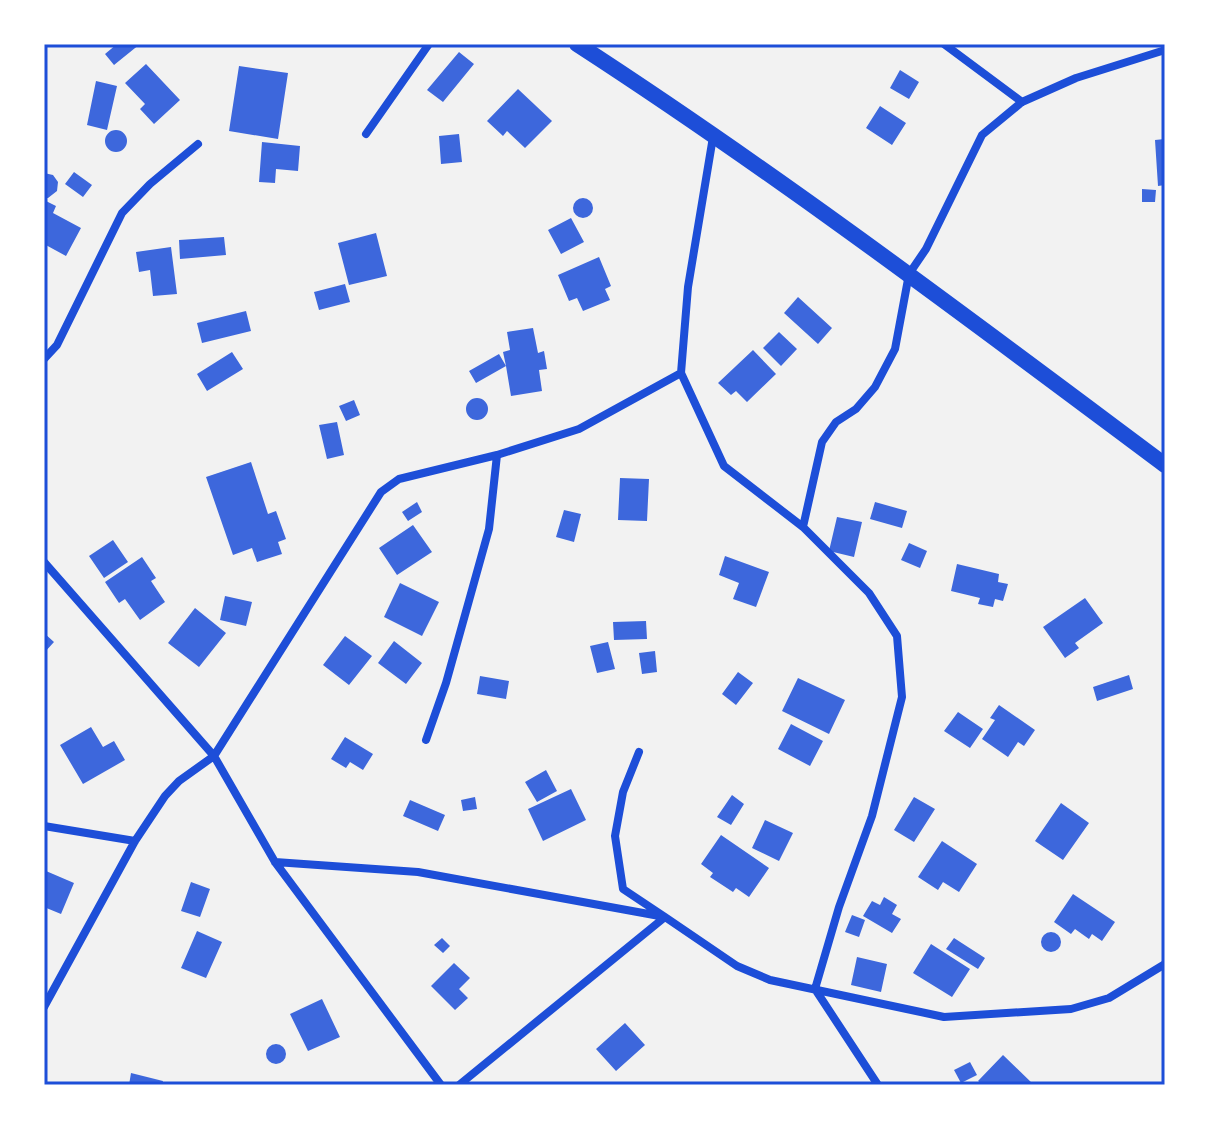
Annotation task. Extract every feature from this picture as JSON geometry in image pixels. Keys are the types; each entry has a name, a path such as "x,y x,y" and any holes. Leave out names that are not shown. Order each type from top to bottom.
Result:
{"main road":[{"path":"577,44 909,274 1165,465"}],"street":[{"path":"366,134 429,44"},
{"path":"944,44 1022,102"},
{"path":"803,527 822,442 836,422 856,409 875,387 895,349 909,274 926,249 982,135 1022,102 1076,78 1165,50"},
{"path":"713,137 688,287 681,373 724,466 803,527 869,593 897,636 902,697 872,816 839,907 815,989 878,1085"},
{"path":"44,359 57,345 122,213 150,184 198,144"},
{"path":"44,1007 135,841 165,796 179,781 214,756 381,492 399,479 497,455 579,429 681,373"},
{"path":"426,740 446,683 489,529 497,455"},
{"path":"44,562 214,756 275,862 441,1085"},
{"path":"639,752 623,792 615,836 623,889 737,966 770,980 944,1017 1071,1009 1109,998 1165,964"},
{"path":"44,826 135,841"},
{"path":"275,862 418,872 665,917"},
{"path":"459,1085 665,917"}],"building":[{"path":"117,44 140,44 114,65 105,54"},
{"path":"459,52 474,64 443,102 427,90"},
{"path":"146,64 180,100 154,124 140,109 145,104 125,83"},
{"path":"239,66 288,73 278,139 229,131"},
{"path":"900,70 919,82 909,99 890,88"},
{"path":"96,81 117,86 107,130 87,125"},
{"path":"518,89 552,121 525,148 507,131 503,136 487,121"},
{"path":"880,106 906,123 892,145 866,128"},
{"path":"116,130 127,141 116,152 105,141"},
{"path":"459,134 462,162 441,164 439,136"},
{"path":"1165,139 1165,185 1158,186 1155,140"},
{"path":"262,142 300,146 298,171 276,169 275,183 259,182"},
{"path":"74,172 92,185 83,197 65,184"},
{"path":"44,173 53,175 58,182 57,191 48,198 44,198"},
{"path":"1142,189 1156,190 1155,202 1142,202"},
{"path":"583,198 590,201 593,208 590,215 583,218 576,215 573,208 576,201"},
{"path":"44,200 56,206 53,213 81,228 66,256 44,244"},
{"path":"571,218 584,242 561,254 548,230"},
{"path":"376,233 387,276 349,285 338,243"},
{"path":"224,237 226,255 180,259 179,240"},
{"path":"171,247 177,294 153,296 150,270 139,272 136,252"},
{"path":"599,257 611,286 605,289 610,300 583,311 577,298 569,301 558,275"},
{"path":"345,284 350,302 319,310 314,292"},
{"path":"798,297 832,328 818,344 784,313"},
{"path":"246,311 251,331 202,343 197,323"},
{"path":"533,328 538,353 544,351 547,369 539,370 542,391 511,396 503,352 510,350 507,332"},
{"path":"779,332 797,349 781,366 763,348"},
{"path":"753,350 776,374 747,402 736,391 731,395 718,383"},
{"path":"232,352 243,369 207,391 197,374"},
{"path":"499,354 506,366 476,383 469,371"},
{"path":"477,398 485,401 488,409 485,417 477,420 469,417 466,409 469,401"},
{"path":"354,400 360,415 346,421 339,406"},
{"path":"337,422 344,455 327,459 319,425"},
{"path":"251,462 268,514 276,511 286,539 278,542 282,554 257,562 252,548 233,555 206,477"},
{"path":"620,478 649,479 647,521 618,520"},
{"path":"417,502 422,512 408,521 402,512"},
{"path":"875,502 907,511 902,528 870,519"},
{"path":"564,510 581,514 574,542 556,537"},
{"path":"837,517 862,522 854,557 829,551"},
{"path":"413,525 432,552 397,575 379,548"},
{"path":"113,540 128,562 104,578 89,556"},
{"path":"909,543 927,551 920,568 901,560"},
{"path":"725,556 769,572 756,607 733,599 739,583 719,575"},
{"path":"142,557 156,578 151,581 165,602 140,620 125,599 119,603 105,582"},
{"path":"957,564 999,574 998,582 1008,584 1003,601 995,599 993,607 978,604 980,598 951,591"},
{"path":"400,583 439,602 422,636 384,617"},
{"path":"225,596 252,602 246,626 220,620"},
{"path":"1085,598 1103,623 1075,643 1079,648 1065,658 1043,627"},
{"path":"195,608 226,633 199,667 168,643"},
{"path":"646,621 647,639 614,640 613,622"},
{"path":"44,633 54,642 44,653"},
{"path":"345,636 372,656 349,685 323,665"},
{"path":"394,641 422,663 406,684 378,663"},
{"path":"608,642 615,669 597,673 590,646"},
{"path":"655,651 657,672 642,674 639,653"},
{"path":"738,672 753,683 736,705 722,694"},
{"path":"1129,675 1133,689 1097,701 1093,687"},
{"path":"480,676 509,681 506,699 477,694"},
{"path":"798,678 845,700 829,734 782,711"},
{"path":"999,705 1035,730 1024,746 1018,742 1008,757 982,739 995,720 990,718"},
{"path":"958,712 983,729 970,748 944,731"},
{"path":"791,724 823,741 810,766 778,749"},
{"path":"91,727 103,747 114,741 125,760 83,784 60,745"},
{"path":"345,737 373,754 363,770 350,762 346,768 331,759"},
{"path":"546,770 557,791 537,802 525,782"},
{"path":"571,789 586,820 543,841 528,809"},
{"path":"732,795 744,804 731,825 717,817"},
{"path":"475,797 477,809 463,811 461,800"},
{"path":"914,797 935,809 914,842 894,830"},
{"path":"410,800 445,815 438,831 403,816"},
{"path":"1061,803 1089,823 1063,860 1035,841"},
{"path":"765,820 793,833 779,861 752,848"},
{"path":"721,835 769,868 749,897 736,888 733,892 710,877 713,873 701,864"},
{"path":"942,841 977,864 959,892 943,882 938,890 918,877"},
{"path":"46,871 74,883 61,914 44,907"},
{"path":"191,882 210,889 200,917 181,911"},
{"path":"1073,894 1115,922 1102,941 1092,934 1089,939 1075,929 1071,934 1054,922"},
{"path":"884,897 897,905 892,914 901,919 892,933 863,916 872,901 880,905"},
{"path":"852,915 865,920 859,937 845,932"},
{"path":"197,931 222,942 206,978 181,968"},
{"path":"1047,932 1055,932 1061,942 1055,952 1047,952 1041,946 1041,938"},
{"path":"442,938 450,946 443,953 434,945"},
{"path":"954,938 985,958 978,969 946,949"},
{"path":"931,944 970,969 952,997 913,973"},
{"path":"857,957 887,964 881,992 851,985"},
{"path":"454,963 470,978 459,989 468,998 455,1010 431,986"},
{"path":"322,999 340,1037 308,1051 290,1014"},
{"path":"625,1023 645,1045 616,1071 596,1049"},
{"path":"276,1044 283,1047 286,1054 283,1061 276,1064 269,1061 266,1054 269,1047"},
{"path":"1003,1055 1034,1085 983,1085 978,1081"},
{"path":"970,1062 977,1075 961,1083 954,1070"},
{"path":"131,1073 163,1081 162,1085 129,1085"}]}
